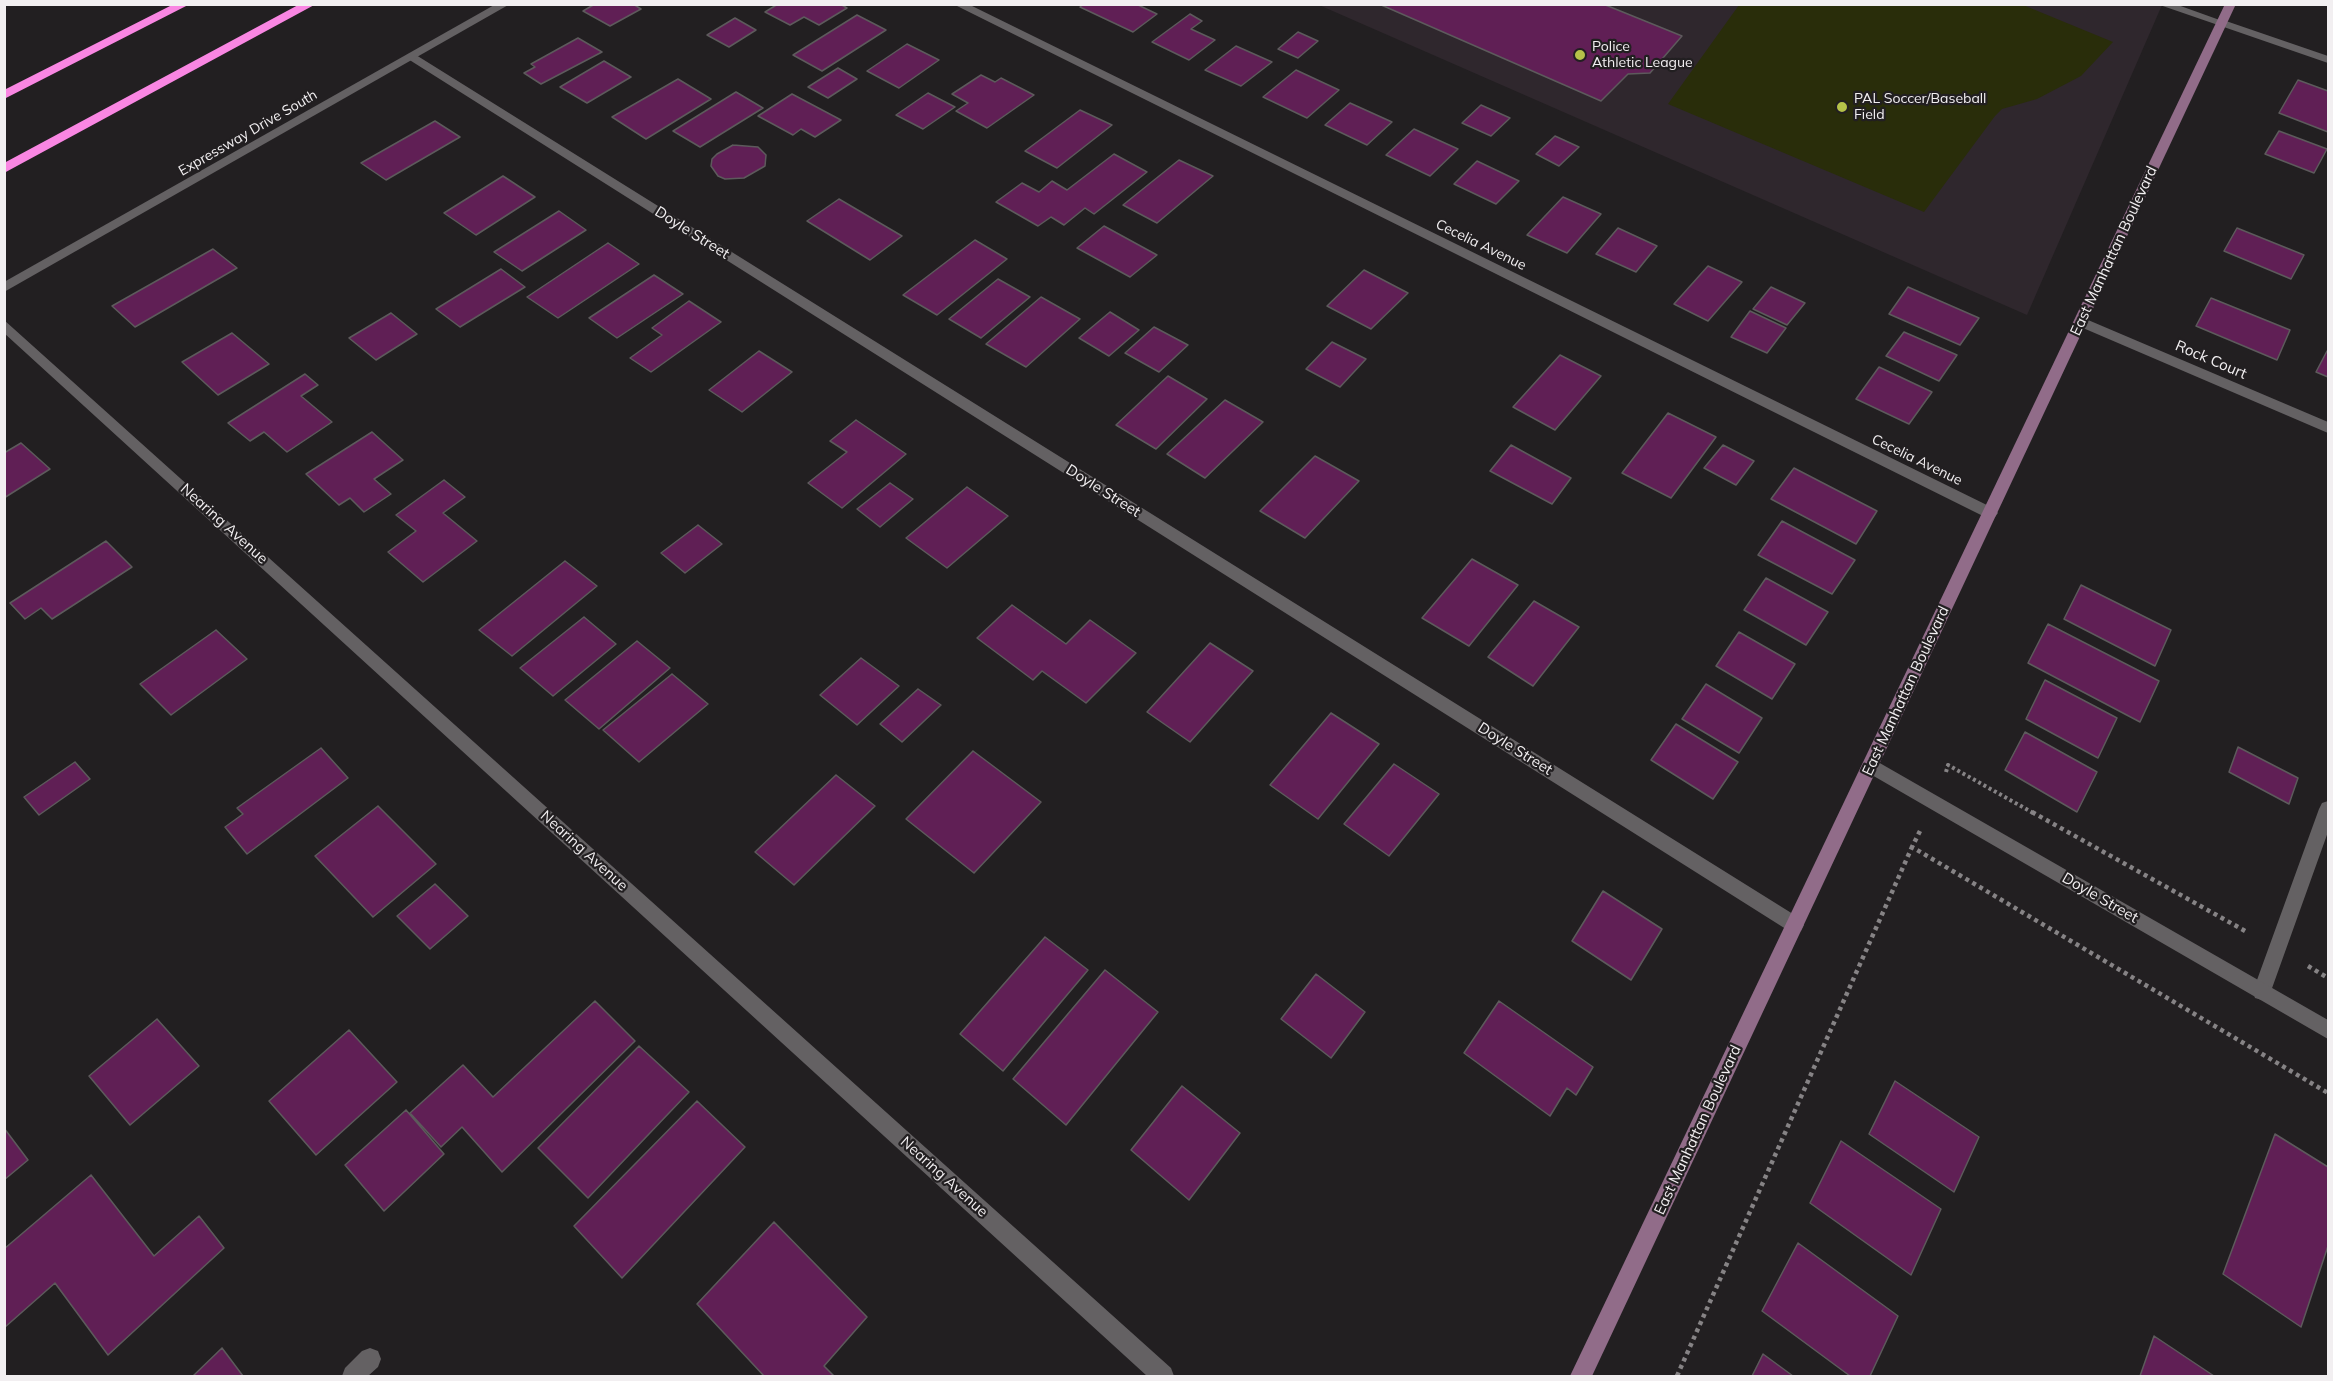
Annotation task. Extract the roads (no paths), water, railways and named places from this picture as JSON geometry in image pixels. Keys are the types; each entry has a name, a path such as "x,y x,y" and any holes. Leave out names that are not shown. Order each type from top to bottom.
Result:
{"highway":[{"path":"83,55 176,4"},
{"path":"4,95 184,4"},
{"path":"4,169 310,4"}],"main road":[{"name":"East Manhattan Boulevard","path":"1581,1377 2231,4"}],"street":[{"name":"Expressway Drive South","path":"4,288 506,4"},
{"name":"Cecelia Avenue","path":"958,4 1990,513"},
{"path":"2162,4 2328,60"},
{"name":"Doyle Street","path":"412,57 1795,925"},
{"name":"Rock Court","path":"2081,322 2328,428"},
{"name":"Nearing Avenue","path":"4,325 1163,1377"},
{"name":"Doyle Street","path":"1871,766 2328,1030"},
{"path":"2262,991 2328,809"},
{"path":"353,1377 370,1359"}],"place":[{"name":"Police Athletic League","path":"1580,55"},
{"name":"PAL Soccer/Baseball Field","path":"1842,107"}]}
